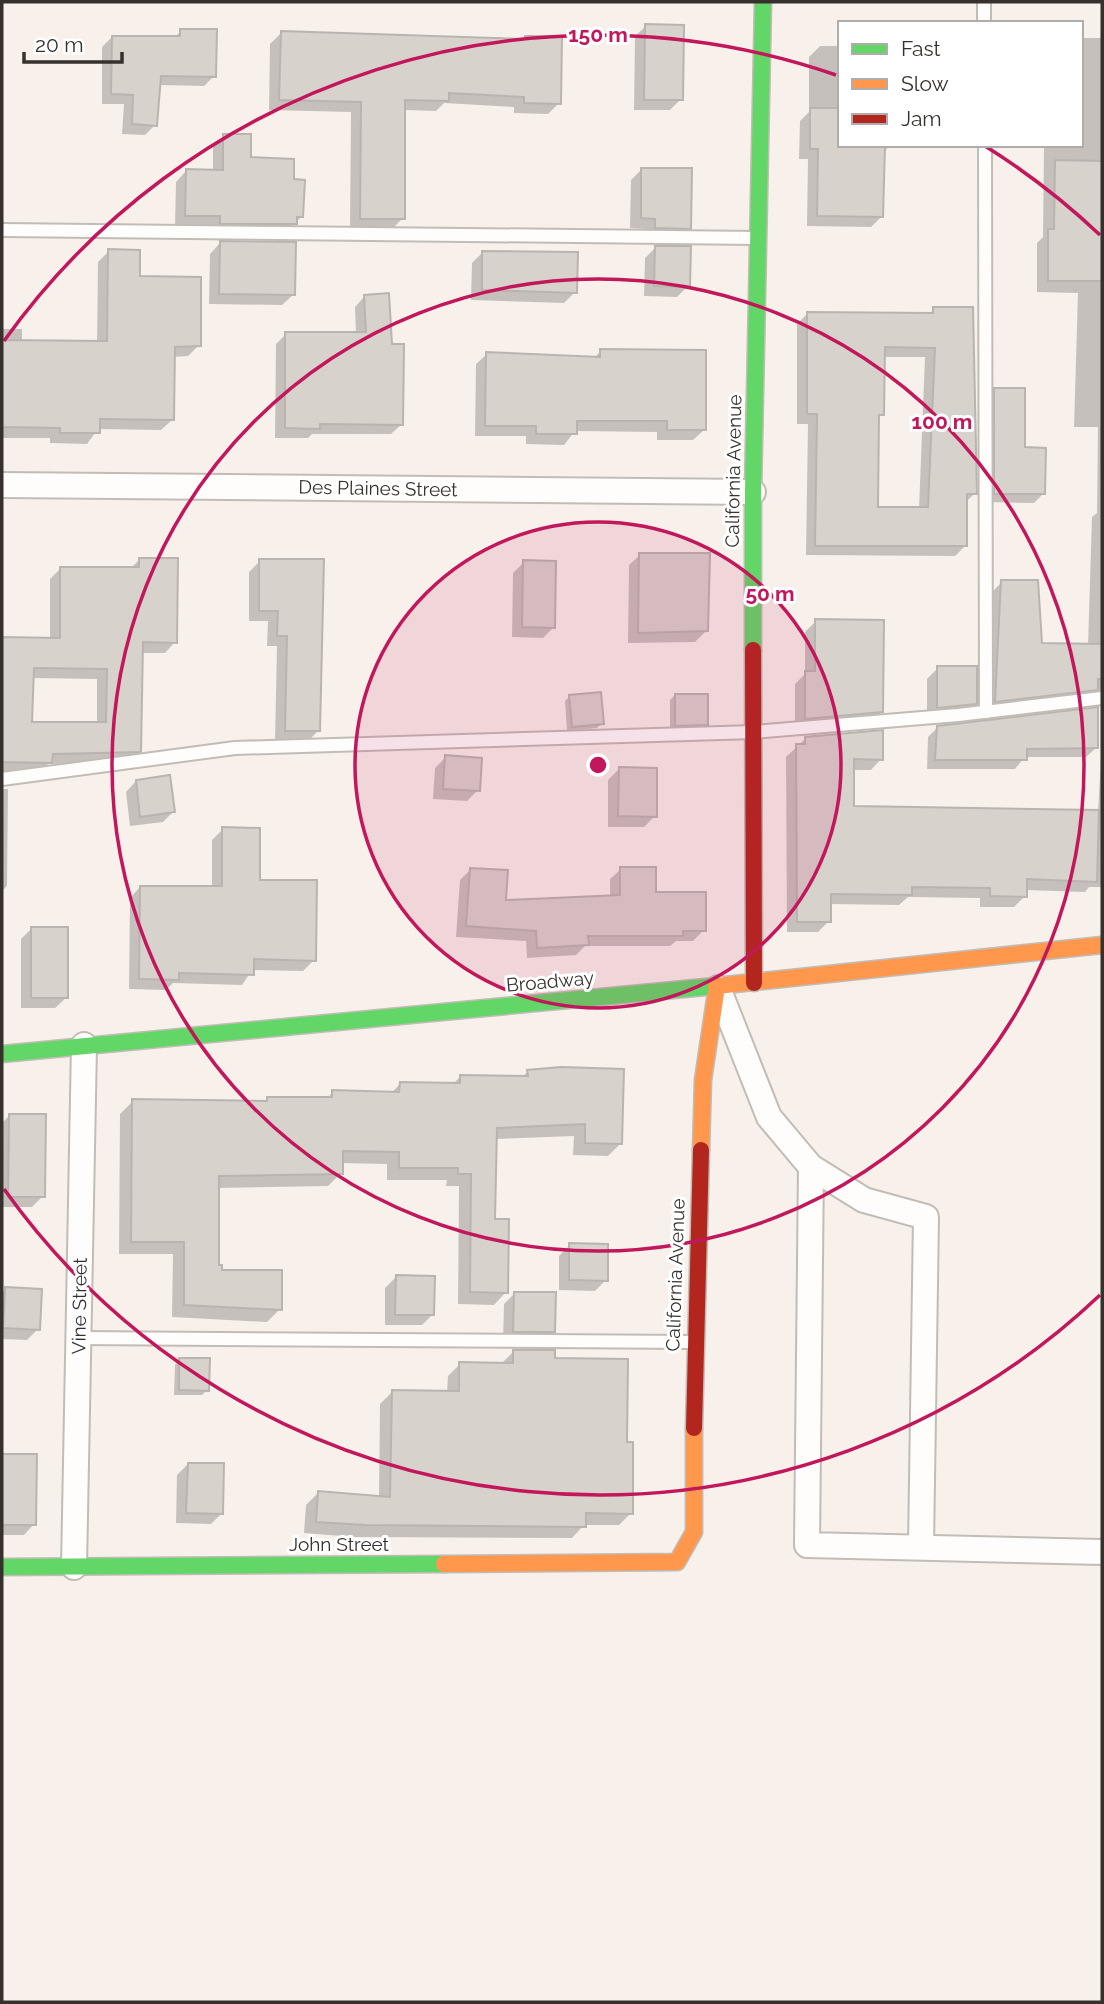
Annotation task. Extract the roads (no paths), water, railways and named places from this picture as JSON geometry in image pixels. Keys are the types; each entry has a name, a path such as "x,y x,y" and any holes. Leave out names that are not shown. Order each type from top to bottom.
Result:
{"street":[{"name":"California Avenue","path":"754,983 753,492 763,2"},
{"name":"Des Plaines Street","path":"2,485 753,492"},
{"name":"Broadway","path":"2,1054 754,983 1102,945"},
{"name":"California Avenue","path":"677,1562 694,1532 694,1342 703,1080 718,986"},
{"path":"718,986 769,1117 811,1167 864,1200 926,1217 921,1547"},
{"name":"Vine Street","path":"74,1567 84,1045"},
{"path":"811,1167 807,1545 1102,1552"},
{"name":"John Street","path":"2,1567 677,1562"}],"lane":[{"path":"984,2 984,21"},
{"path":"985,147 986,712"},
{"path":"2,230 758,238"},
{"path":"2,779 235,748 754,732 986,712 1102,698"},
{"path":"78,1338 694,1342"}]}
